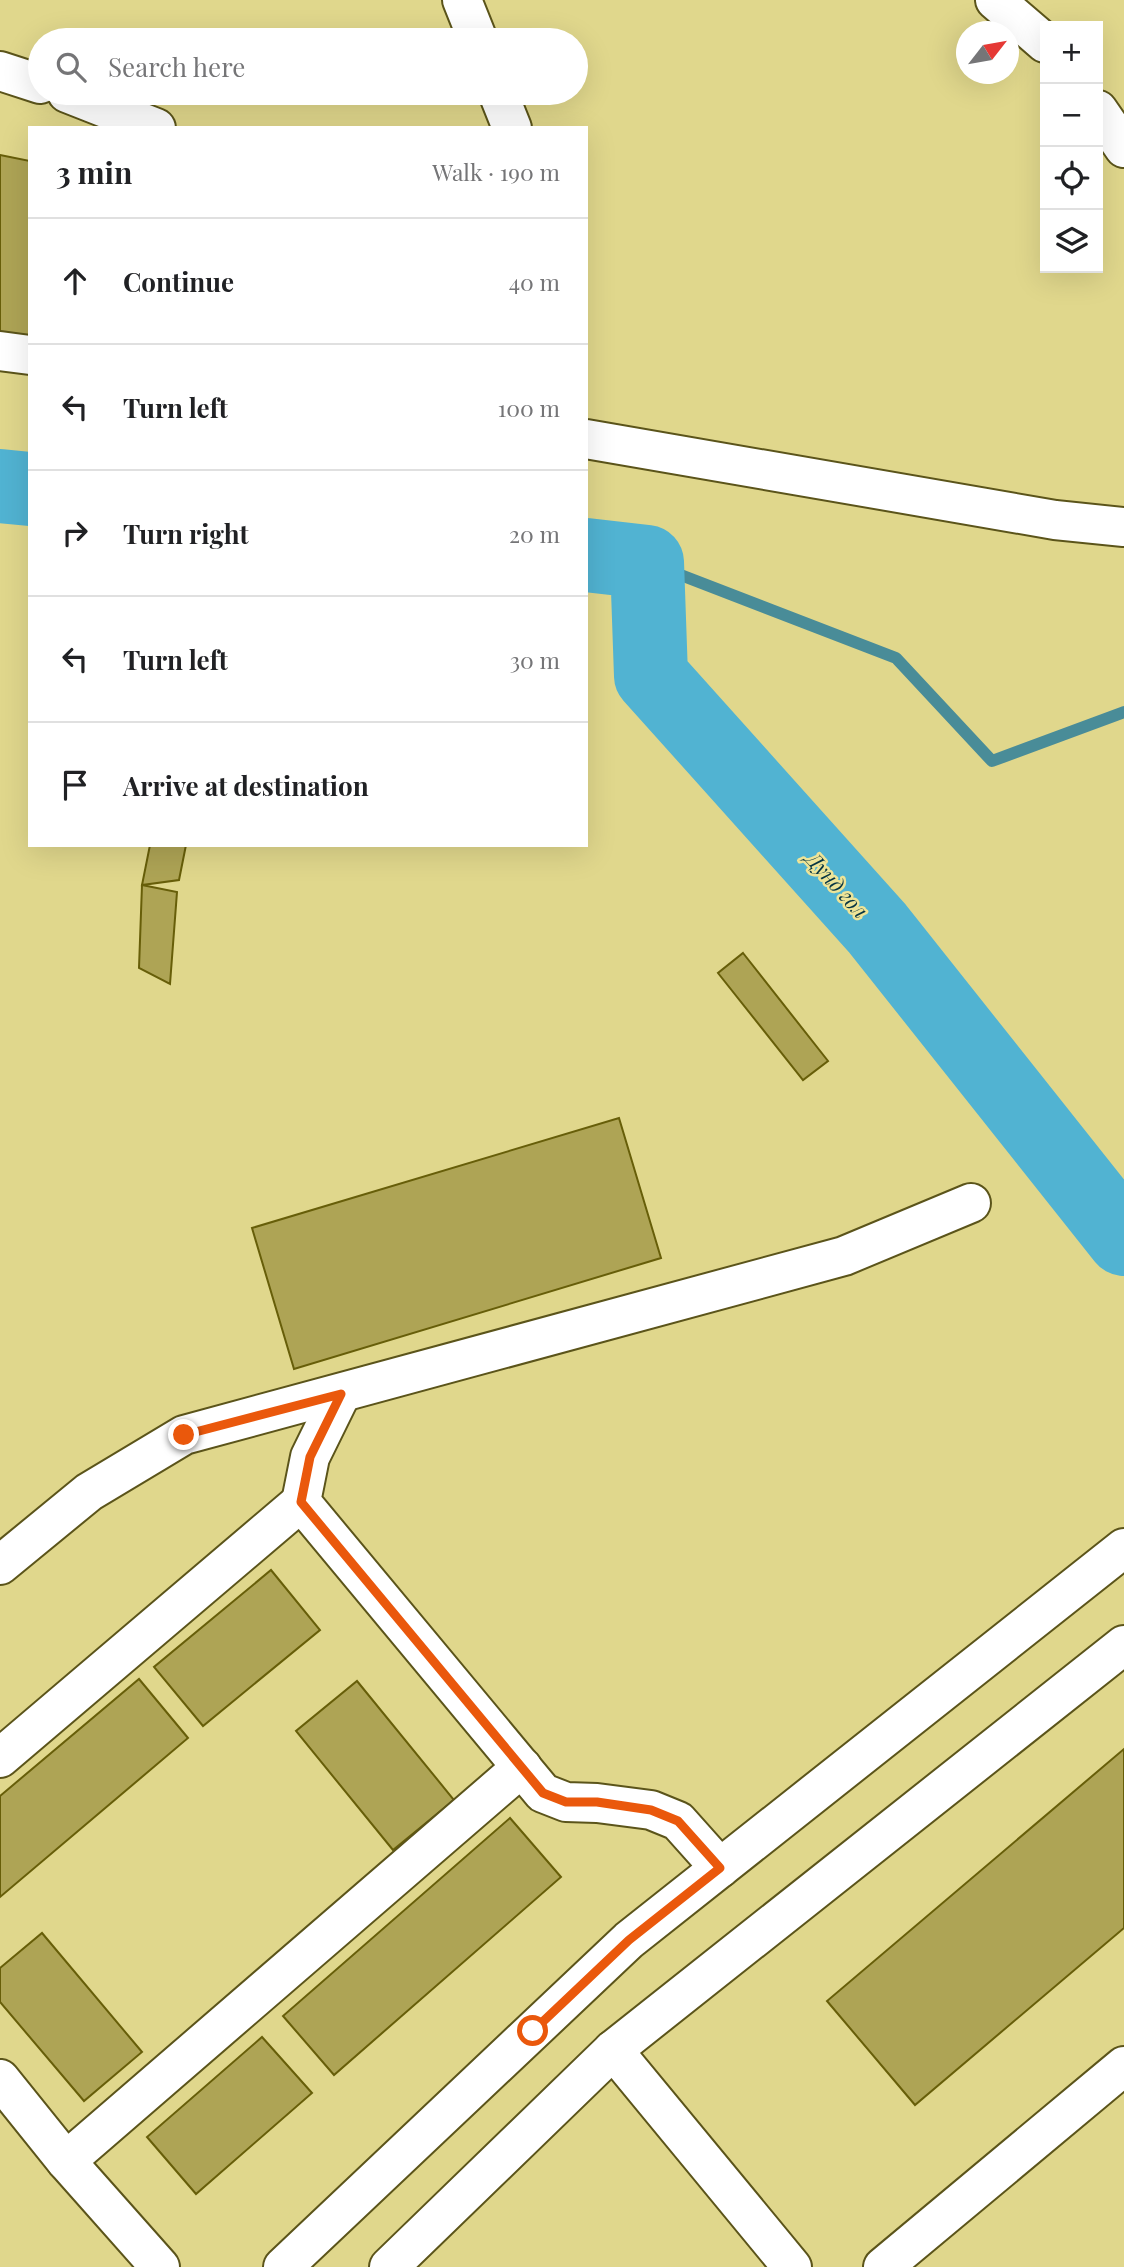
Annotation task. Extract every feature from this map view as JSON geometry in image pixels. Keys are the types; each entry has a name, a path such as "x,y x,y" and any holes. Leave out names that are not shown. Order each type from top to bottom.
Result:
{"main road":[{"path":"462,0 473,28"},
{"path":"995,0 1040,39"},
{"path":"0,71 28,80"},
{"path":"98,105 151,126"},
{"path":"503,105 511,126"},
{"path":"1103,117 1124,148"},
{"path":"0,351 28,355"},
{"path":"588,439 1055,520 1124,527"},
{"path":"0,1565 89,1492 184,1435 844,1256 971,1203"},
{"path":"0,1758 301,1502 310,1457 341,1394"},
{"path":"301,1502 543,1793 566,1802 597,1802 651,1810 678,1821 720,1868"},
{"path":"283,2267 629,1940 1124,1548"},
{"path":"389,2267 613,2050 1124,1645"},
{"path":"66,2161 522,1767"},
{"path":"613,2050 792,2267"},
{"path":"883,2267 1124,2066"},
{"path":"0,2079 66,2161 160,2267"}],"building":[{"path":"0,155 28,161 28,338 0,333"},
{"path":"150,847 186,847 179,880 142,885"},
{"path":"142,885 177,892 170,984 139,968"},
{"path":"743,953 828,1061 803,1080 718,973"},
{"path":"619,1118 661,1258 294,1369 252,1228"},
{"path":"271,1570 320,1630 203,1726 154,1667"},
{"path":"139,1679 188,1738 0,1897 0,1796"},
{"path":"357,1681 454,1800 393,1850 296,1731"},
{"path":"1124,1749 1124,1928 915,2105 827,2001"},
{"path":"510,1818 561,1877 334,2075 283,2016"},
{"path":"42,1933 142,2052 84,2101 0,2002 0,1968"},
{"path":"262,2037 312,2093 196,2194 147,2137"}],"waterway":[{"name":"Дунд гол","path":"0,486 28,489"},
{"name":"Дунд гол","path":"588,555 647,562 651,676 877,928 1124,1239"},
{"path":"647,562 896,658 992,761 1124,712"}],"route":[{"path":"184,1435 341,1394 310,1457 301,1502 543,1793 566,1802 597,1802 651,1810 678,1821 720,1868 629,1940 533,2031"}]}
